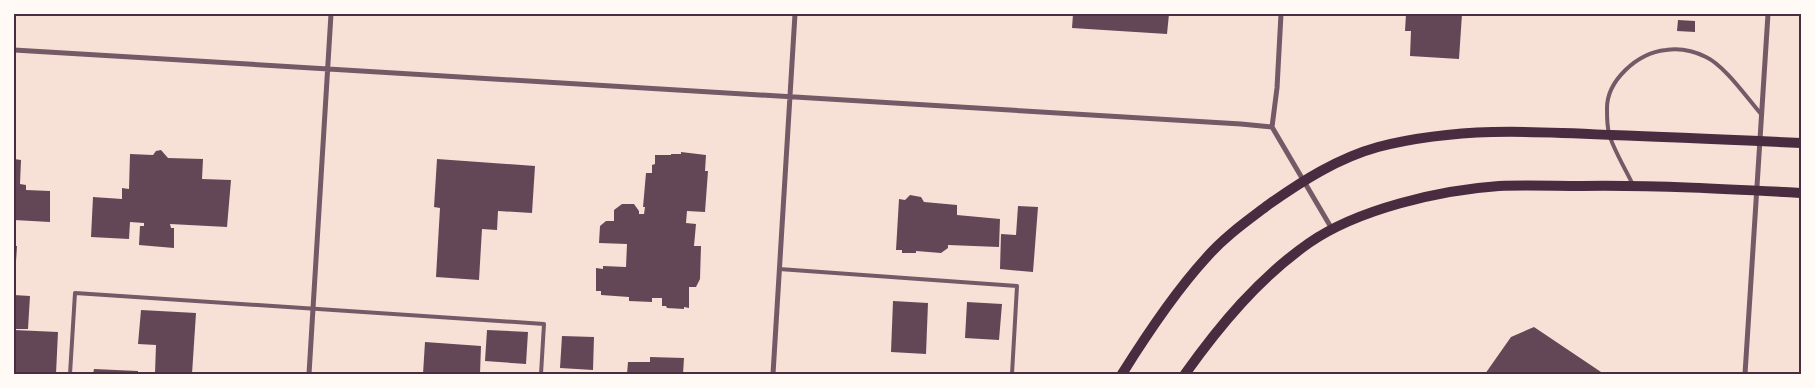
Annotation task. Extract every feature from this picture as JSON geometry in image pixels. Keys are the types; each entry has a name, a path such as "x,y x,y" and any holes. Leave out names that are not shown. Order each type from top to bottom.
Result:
{"main road":[{"path":"1122,374 1182,287 1207,257 1231,234 1255,214 1303,181 1339,162 1377,148 1420,138 1467,132 1525,130 1801,143"},
{"path":"1185,374 1214,335 1257,287 1309,244 1332,230 1379,210 1457,191 1499,186 1633,185 1801,193"}],"street":[{"path":"309,374 331,14"},
{"path":"773,374 794,14"},
{"path":"1281,14 1277,88 1272,127 1332,230"},
{"path":"1745,374 1758,141 1768,14"},
{"path":"14,50 1272,127"}],"lane":[{"path":"1633,185 1609,134 1607,108 1610,92 1617,79 1633,64 1647,56 1665,50 1689,50 1707,57 1720,66 1761,114"},
{"path":"779,269 1017,286 1012,374"},
{"path":"70,374 75,293 544,324 541,374"}],"building":[{"path":"690,14 690,16 677,15"},
{"path":"1073,14 1169,14 1167,34 1072,28"},
{"path":"1406,14 1462,14 1459,59 1410,56 1411,31 1405,31"},
{"path":"1678,20 1695,21 1695,32 1677,31"},
{"path":"161,150 168,158 203,159 202,179 231,180 227,227 170,224 171,228 174,228 174,248 139,245 140,226 144,226 144,223 130,222 129,239 91,237 93,197 122,199 122,188 129,189 130,154 153,155 156,151"},
{"path":"681,152 706,155 705,171 708,171 705,212 687,211 686,223 696,224 694,246 701,246 700,279 696,287 689,287 689,308 667,308 662,306 662,298 652,298 652,302 629,301 629,297 601,295 601,291 596,291 596,268 603,269 603,266 626,267 627,244 599,243 600,226 606,221 614,221 614,210 622,204 634,204 639,214 644,214 646,173 652,173 655,155 681,154"},
{"path":"14,159 21,160 20,184 26,185 26,190 50,191 50,222 14,220"},
{"path":"437,159 535,166 532,213 498,211 497,230 482,229 479,280 436,277 440,208 434,207"},
{"path":"910,195 921,197 924,202 957,205 957,215 1000,219 999,247 948,245 948,248 941,253 916,251 916,253 902,253 902,250 896,250 899,199 905,200"},
{"path":"1018,206 1038,207 1033,272 1000,269 1001,234 1016,235"},
{"path":"14,246 17,246 15,277 14,277"},
{"path":"14,295 30,296 28,329 14,329"},
{"path":"893,301 928,303 926,354 891,352"},
{"path":"967,302 1002,304 999,340 965,338"},
{"path":"141,310 196,313 192,374 155,373 156,345 138,344"},
{"path":"1534,327 1604,374 1485,374 1511,337"},
{"path":"14,330 58,332 56,374 14,374"},
{"path":"487,330 528,332 526,364 485,361"},
{"path":"562,336 594,337 593,370 560,368"},
{"path":"425,342 481,346 480,374 423,374"},
{"path":"650,357 684,358 683,374 627,374 628,362 650,362"},
{"path":"94,369 138,371 138,374 93,374"}]}
